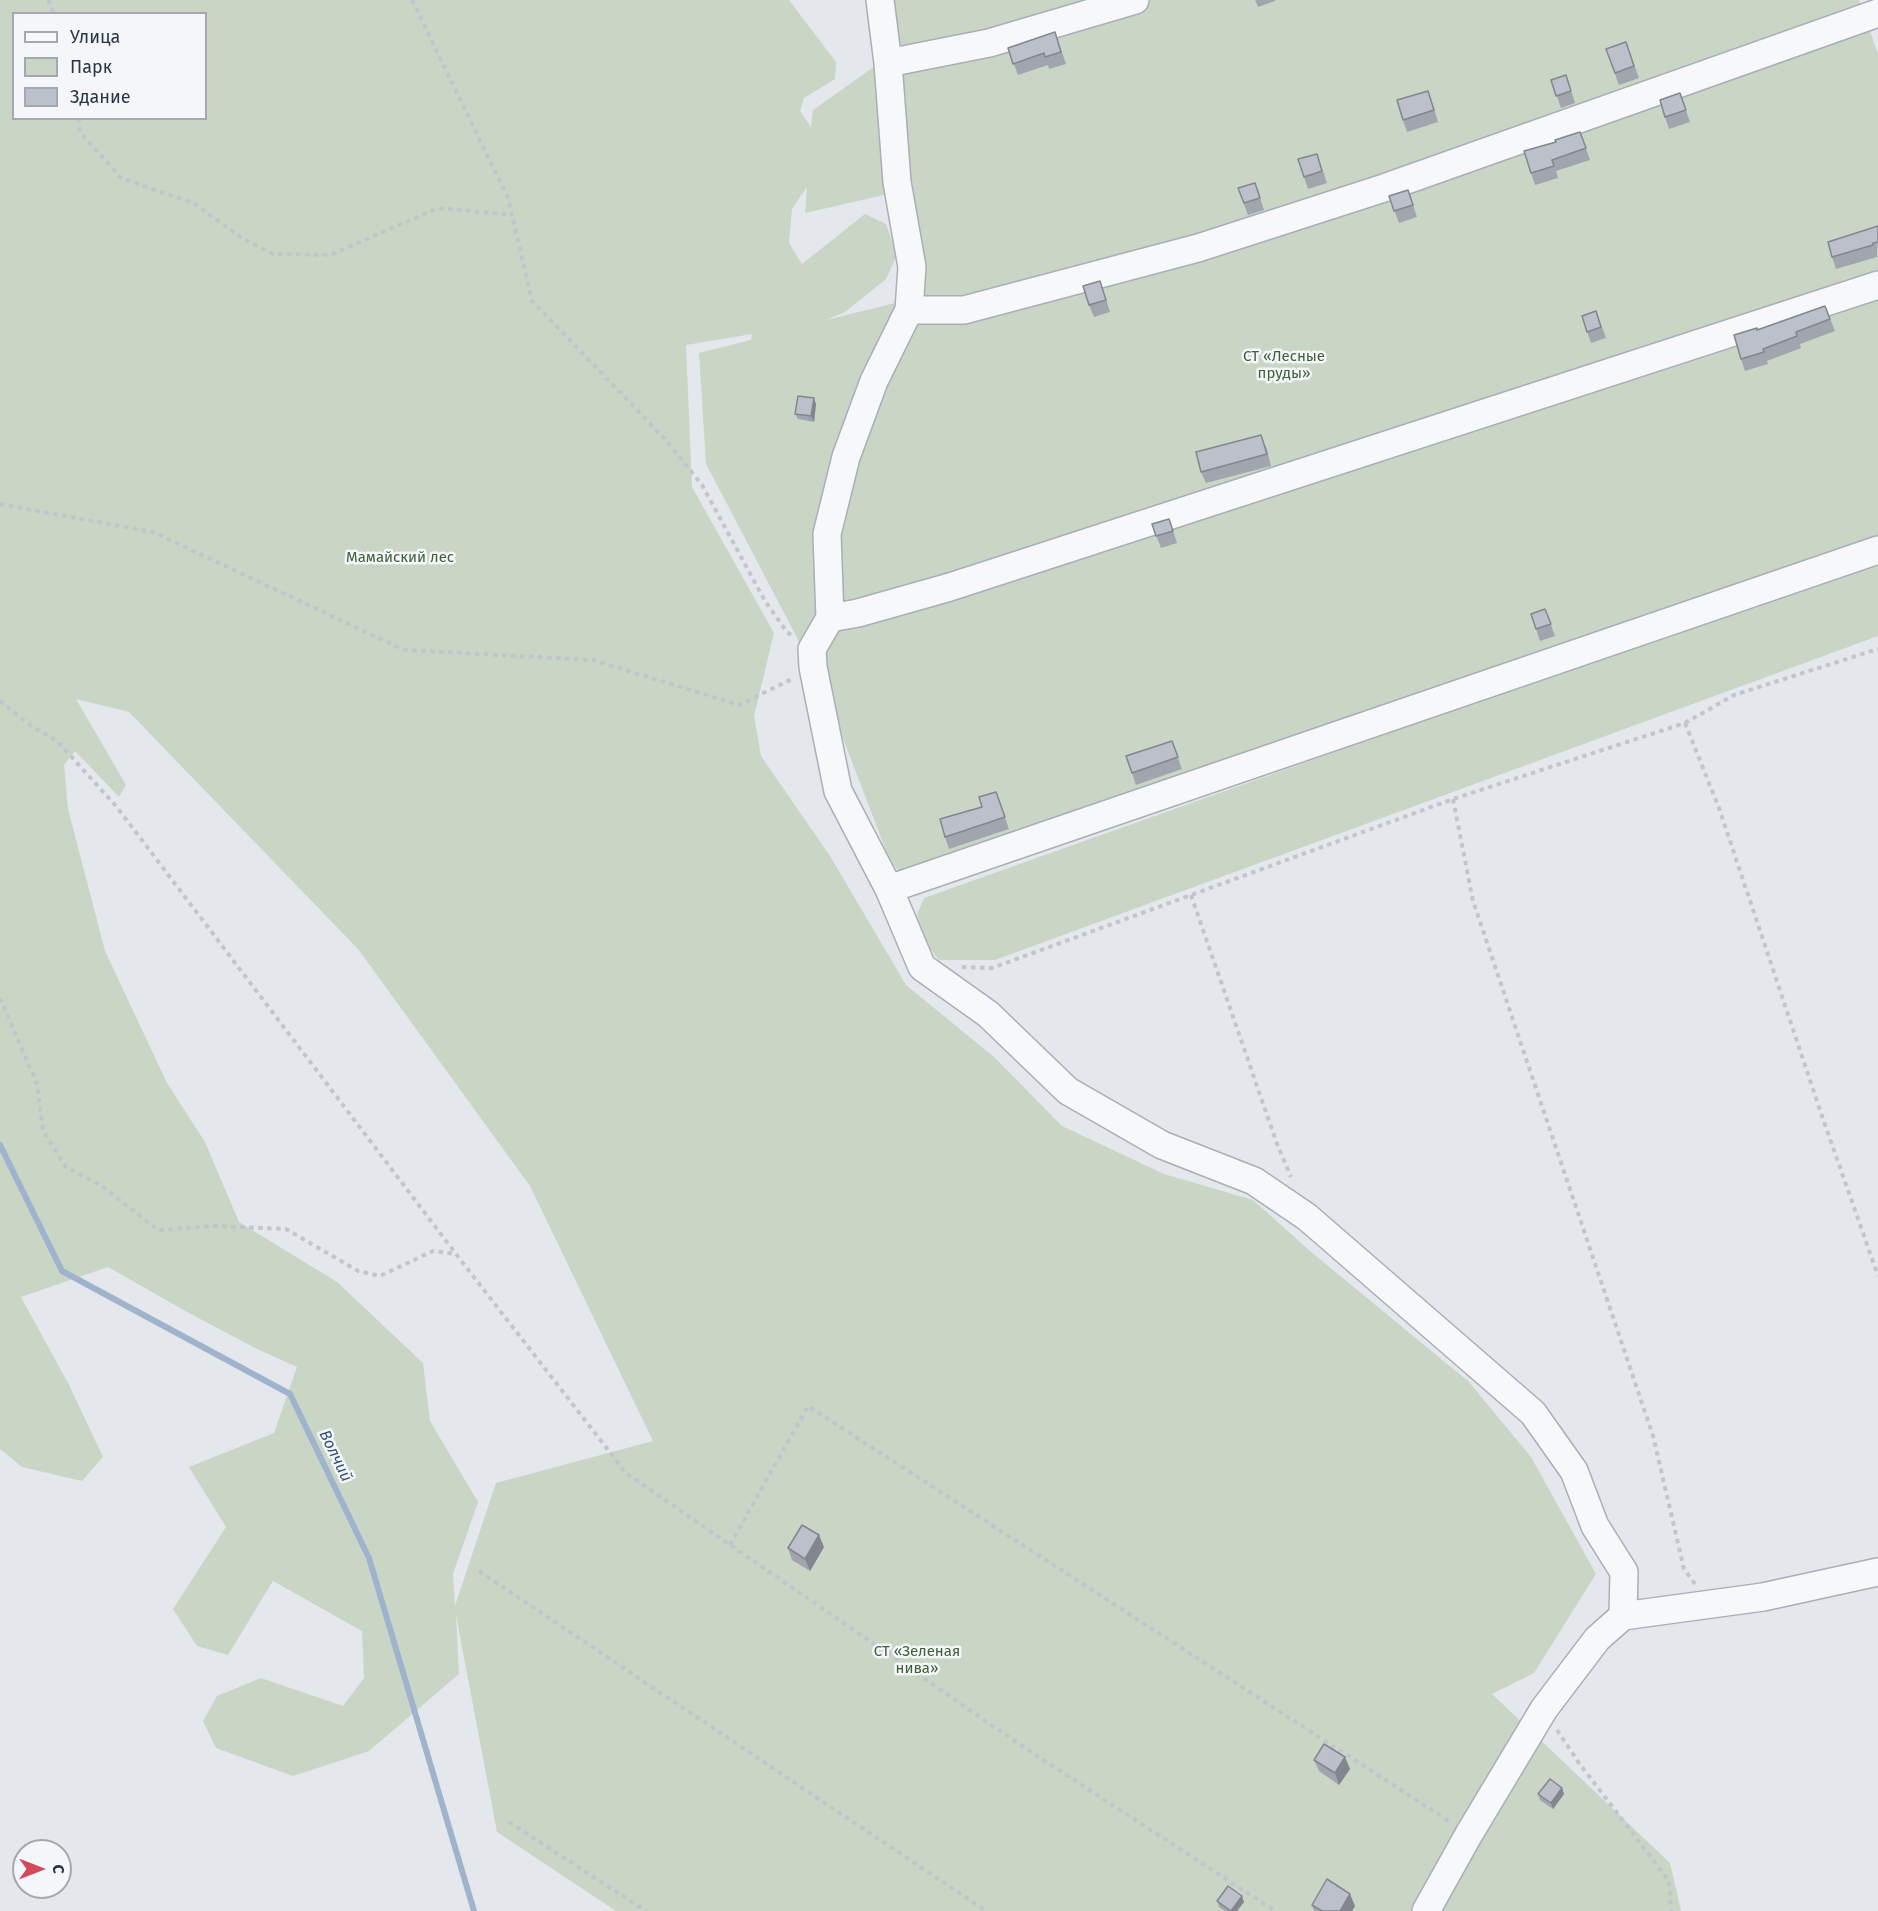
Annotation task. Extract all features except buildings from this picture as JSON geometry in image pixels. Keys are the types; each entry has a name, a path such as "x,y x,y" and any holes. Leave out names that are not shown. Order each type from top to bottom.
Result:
{"street":[{"path":"880,0 888,63 897,182 912,267 909,310 874,381 846,457 827,534 830,618 812,658 838,790 889,889 922,967 988,1014 1068,1091 1162,1145 1254,1182 1307,1218 1533,1413 1574,1471 1595,1526 1624,1572 1623,1616"},
{"path":"888,63 989,43 1135,0"},
{"path":"909,310 964,310 1198,248 1384,188 1878,13"},
{"path":"830,618 858,613 961,583 1878,285"},
{"path":"889,889 1878,550"},
{"path":"1426,1911 1544,1709 1597,1639 1623,1616 1763,1597 1878,1572"}],"path":[{"path":"0,504 153,532 404,650 593,660 739,705 812,658 787,632 765,601 702,485 665,439 532,301 508,198 412,0"},
{"path":"78,120 80,132 121,178 193,203 245,240 273,254 330,255 438,208 512,215"},
{"path":"957,967 992,968 1453,799 1685,723 1734,695 1878,649"},
{"path":"0,701 27,723 58,742 116,806 456,1254 626,1473 1019,1744 1275,1911"},
{"path":"1685,723 1719,808 1818,1105 1878,1276"},
{"path":"1453,799 1473,901 1653,1436 1684,1569 1711,1604"},
{"path":"1191,895 1277,1144 1307,1218"},
{"path":"0,998 36,1084 43,1131 66,1167 102,1186 158,1230 214,1227 286,1229 358,1271 380,1276 433,1251 456,1254"},
{"path":"730,1545 808,1406 1469,1834"},
{"path":"479,1570 986,1911"},
{"path":"1544,1709 1579,1763 1669,1881 1671,1911"},
{"path":"509,1822 646,1911"}],"green space":[{"path":"0,0 789,0 836,62 835,79 804,98 800,111 811,127 813,110 895,52 883,0 1859,0 1878,54 1878,542 913,888 890,861 824,689 706,464 699,353 751,340 752,334 686,345 692,487 774,633 754,716 761,756 830,856 906,985 994,1057 1062,1126 1164,1174 1253,1200 1310,1251 1469,1382 1531,1457 1596,1574 1534,1673 1492,1694 1670,1863 1681,1911 616,1911 497,1832 456,1615 459,1674 369,1751 293,1776 216,1748 203,1721 217,1696 261,1678 343,1706 364,1678 362,1631 273,1581 228,1655 197,1646 173,1609 226,1527 189,1467 274,1433 297,1367 257,1349 108,1267 21,1297 69,1385 103,1457 82,1481 22,1467 0,1449","holes":["807,187 805,213 884,195 924,296 826,320 845,312 886,279 897,255 886,224 865,214 802,264 789,243 792,209","76,699 129,712 358,949 530,1186 653,1441 496,1483 455,1606 453,1574 478,1502 430,1421 423,1363 337,1282 239,1222 205,1142 167,1083 105,951 68,809 64,765 75,751 119,797 126,785"]},
{"path":"1878,559 1878,636 995,960 939,960 926,943 917,915 924,898"}],"waterway":[{"name":"Волчий","path":"0,1145 62,1271 290,1394 369,1558 474,1911"}],"park label":[{"name":"СТ «Лесные пруды»","path":"1284,366"},
{"name":"Мамайский лес","path":"400,558"},
{"name":"СТ «Зеленая нива»","path":"917,1660"}]}
